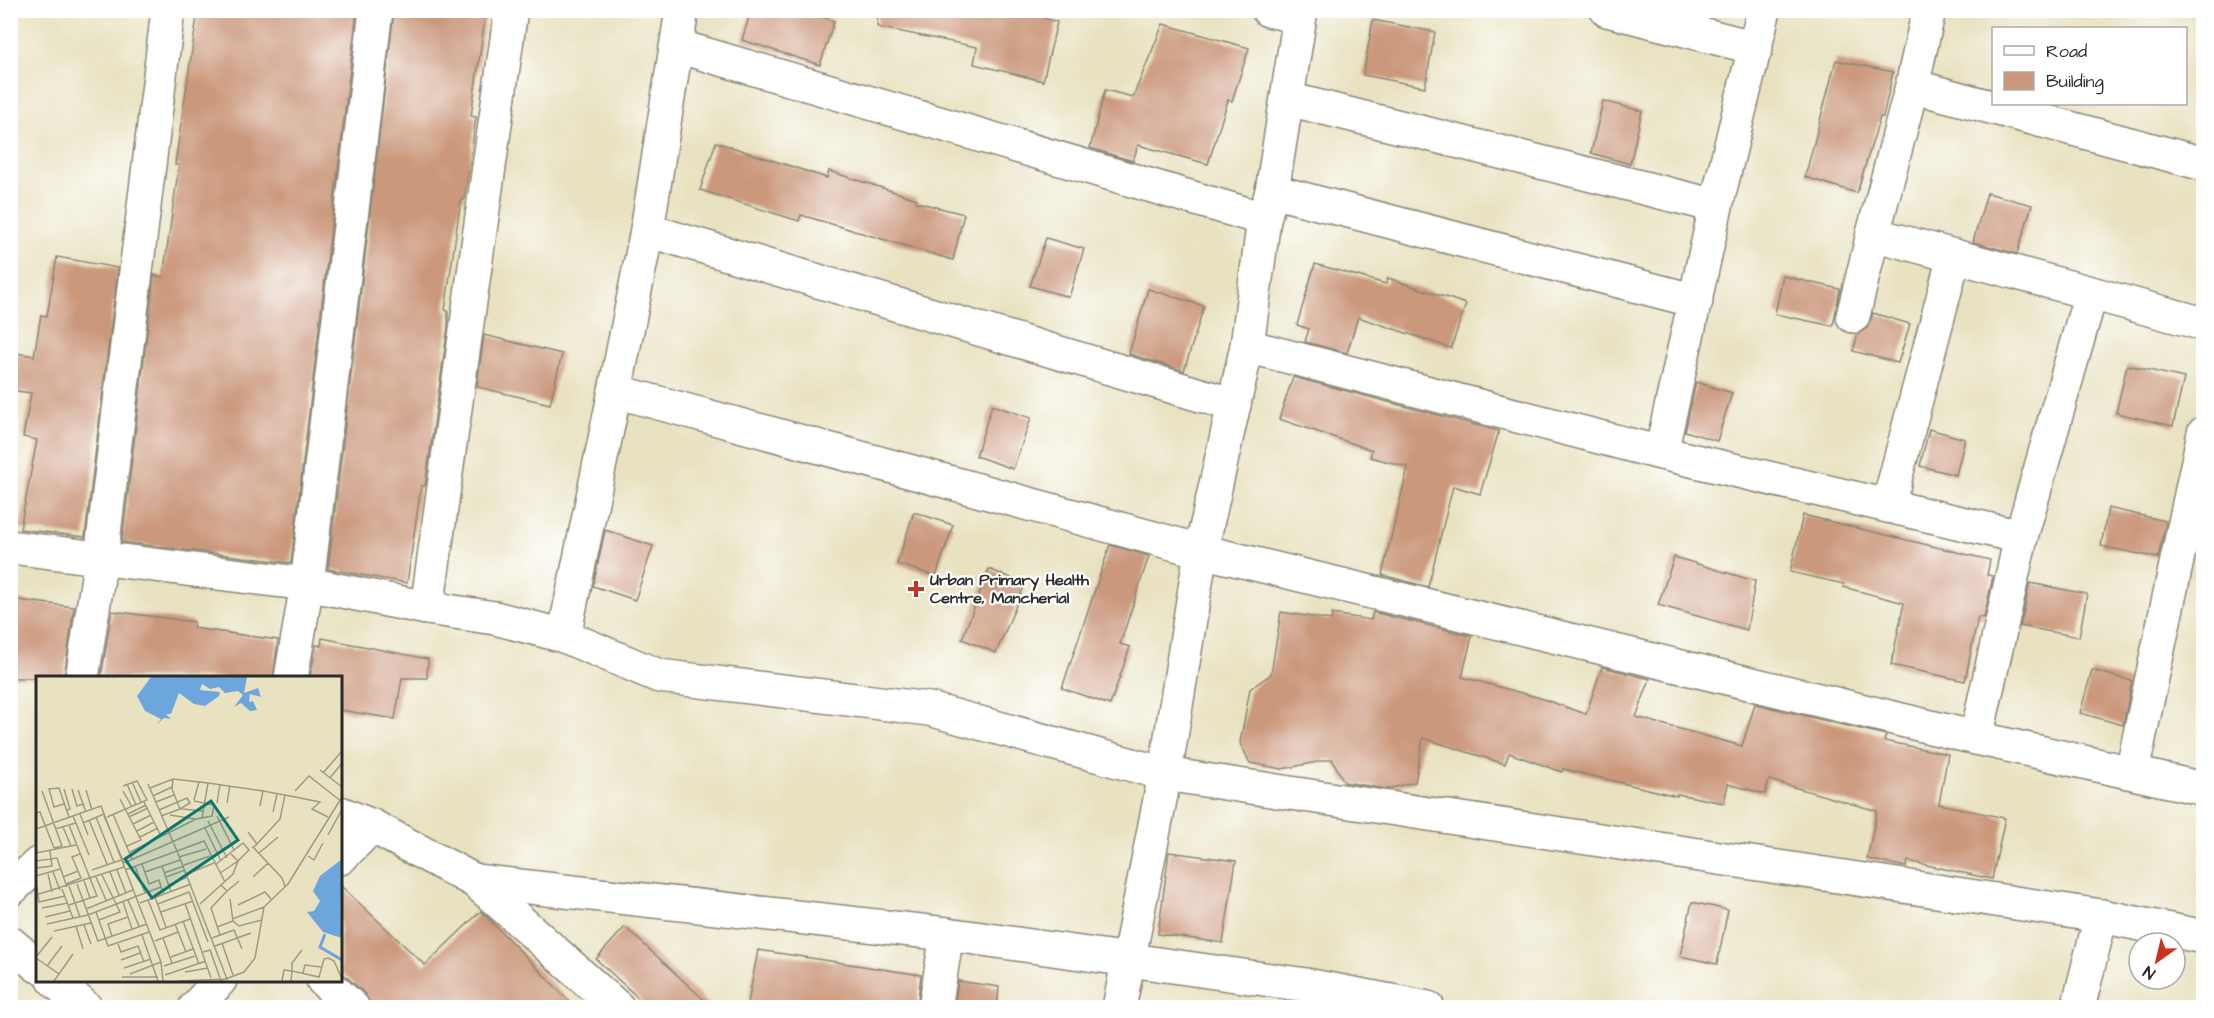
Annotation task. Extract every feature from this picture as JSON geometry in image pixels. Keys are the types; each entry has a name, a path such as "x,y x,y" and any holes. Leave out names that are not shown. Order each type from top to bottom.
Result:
{"street":[{"path":"82,676 101,558 168,10"},
{"path":"291,676 307,584 376,10"},
{"path":"427,608 511,10"},
{"path":"564,636 647,230 682,10"},
{"path":"1607,10 1756,48"},
{"path":"1661,453 1716,206 1764,10"},
{"path":"1853,316 1912,86 1929,10"},
{"path":"1119,1008 1126,960 1165,774 1202,551 1247,346 1268,205 1288,99 1290,13"},
{"path":"677,46 1268,205 1696,301"},
{"path":"1912,86 2204,164"},
{"path":"1288,99 1716,206"},
{"path":"647,230 1234,405"},
{"path":"1873,234 2204,324"},
{"path":"1888,506 1954,256"},
{"path":"1976,738 2021,537 2091,293"},
{"path":"1247,346 1661,453 2021,537"},
{"path":"615,391 1202,551 1976,738 2204,789"},
{"path":"2132,772 2204,433"},
{"path":"10,547 307,584 427,608 495,618 564,636 659,676 929,709 1165,774 2101,916 2204,937"},
{"path":"342,814 372,826 475,881 618,1008"},
{"path":"342,856 372,826"},
{"path":"10,890 36,866"},
{"path":"475,881 946,934 1126,960 1305,996 1428,1008"},
{"path":"2078,1008 2101,916"},
{"path":"934,1008 946,934"},
{"path":"10,943 36,964"},
{"path":"55,982 86,1008"},
{"path":"195,1008 219,982"},
{"path":"324,982 353,1008"}],"building":[{"path":"198,10 357,10 291,563 122,542 154,275 163,277 179,165 175,165"},
{"path":"394,10 425,10 485,18 471,116 476,117 470,161 464,200 461,199 445,310 448,311 448,327 425,486 421,486 407,583 328,569"},
{"path":"751,10 802,10 834,21 820,65 742,40"},
{"path":"878,10 1017,10 1057,22 1043,81 974,64 977,47 877,27"},
{"path":"1373,20 1435,32 1425,87 1363,75"},
{"path":"1163,24 1249,48 1232,101 1228,100 1208,164 1138,145 1133,161 1090,148 1105,90 1133,97"},
{"path":"1836,60 1893,72 1883,117 1880,117 1857,193 1805,177"},
{"path":"1603,101 1642,111 1630,164 1591,153"},
{"path":"716,142 827,178 829,171 917,199 916,202 964,214 953,260 801,215 799,221 700,190"},
{"path":"1987,193 2032,205 2017,254 1973,242"},
{"path":"1046,238 1084,249 1069,297 1030,286"},
{"path":"57,257 118,268 85,537 20,529 37,440 23,437 31,393 10,390 10,352 34,356 41,315 47,316"},
{"path":"1315,264 1386,284 1388,278 1466,304 1451,348 1358,317 1347,353 1305,342 1309,329 1297,325"},
{"path":"1783,276 1840,289 1833,326 1775,314"},
{"path":"1148,289 1204,306 1184,371 1129,354"},
{"path":"1873,313 1910,324 1898,363 1853,351 1858,334 1867,328"},
{"path":"484,335 562,354 550,404 477,387"},
{"path":"2127,365 2184,378 2173,426 2116,413"},
{"path":"1293,377 1499,431 1480,494 1453,486 1428,587 1382,575 1408,467 1370,457 1372,450 1279,419"},
{"path":"1696,382 1732,393 1717,441 1685,431"},
{"path":"992,405 1031,418 1013,469 976,456"},
{"path":"1929,429 1965,439 1956,475 1920,466"},
{"path":"2108,508 2166,521 2158,558 2101,546"},
{"path":"914,512 953,525 936,576 897,564"},
{"path":"1803,515 1990,560 1987,575 1993,576 1984,618 1978,617 1965,681 1891,665 1904,603 1843,587 1844,584 1790,572"},
{"path":"605,530 653,546 635,600 593,586"},
{"path":"1110,545 1149,556 1120,644 1130,647 1110,705 1062,688"},
{"path":"1674,557 1755,581 1747,630 1658,605"},
{"path":"989,569 1025,584 996,653 962,639"},
{"path":"2030,583 2087,594 2079,637 2020,626"},
{"path":"10,599 74,607 64,676 10,678"},
{"path":"112,611 194,622 193,628 278,640 273,676 101,676"},
{"path":"1281,612 1331,620 1332,614 1371,620 1373,612 1472,636 1462,677 1537,697 1586,714 1602,667 1650,679 1636,717 1742,746 1755,704 1886,735 1884,741 1948,754 1939,804 2005,818 1992,879 1908,861 1906,867 1867,859 1877,811 1769,780 1765,794 1728,784 1724,803 1677,794 1677,796 1563,769 1562,772 1509,753 1505,764 1423,738 1415,782 1387,789 1344,782 1332,759 1282,769 1250,763 1240,743 1250,689 1271,674"},
{"path":"322,638 428,659 427,678 402,678 395,719 342,710 342,676 310,676 316,645 321,646"},
{"path":"2092,670 2132,681 2123,725 2080,713"},
{"path":"1169,852 1236,861 1223,943 1158,934"},
{"path":"342,887 425,965 481,911 576,1008 371,1008 366,995 342,973"},
{"path":"1692,902 1728,910 1717,964 1680,956"},
{"path":"625,927 713,1008 649,1008 596,959"},
{"path":"758,950 921,975 917,1008 747,1008"},
{"path":"958,981 999,987 997,1008 954,1008"}],"place":[{"name":"Urban Primary Health Centre, Mancherial","path":"916,589"}]}
